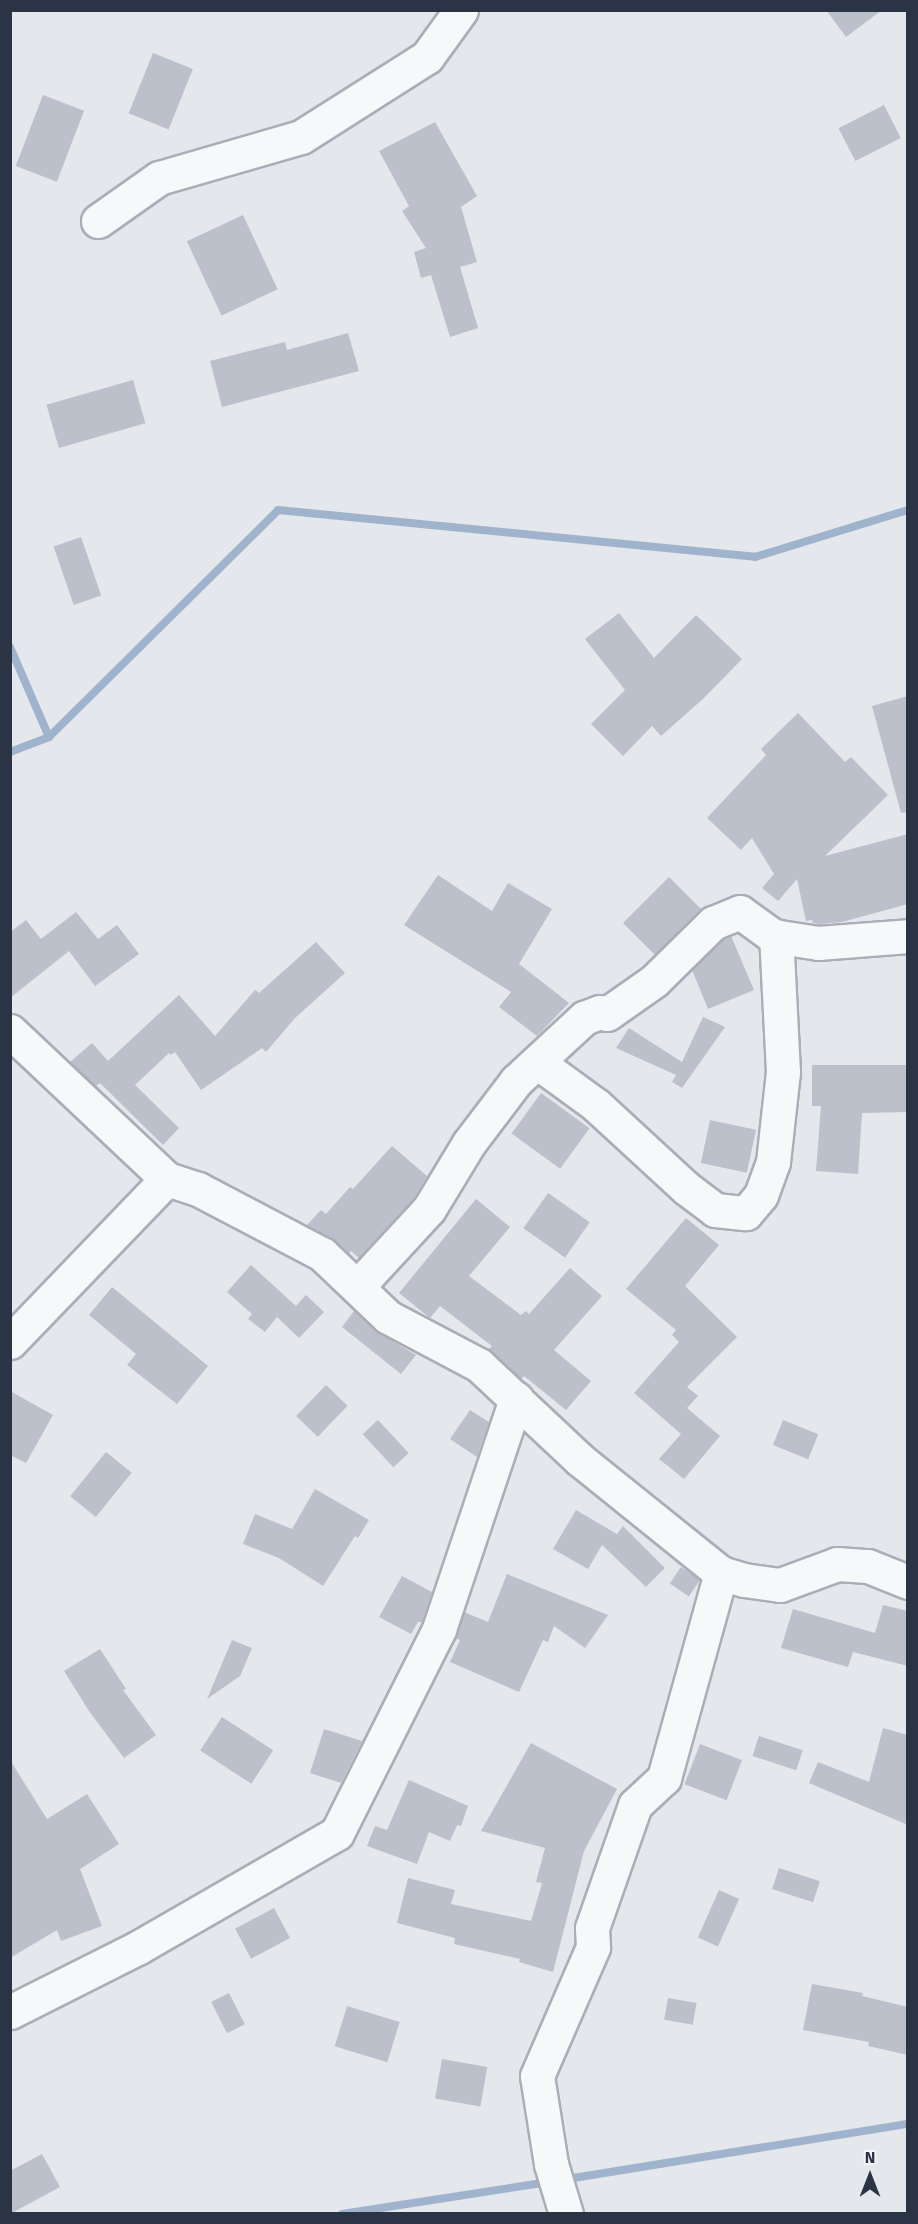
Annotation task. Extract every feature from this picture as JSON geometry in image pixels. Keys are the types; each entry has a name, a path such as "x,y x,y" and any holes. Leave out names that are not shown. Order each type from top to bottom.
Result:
{"street":[{"path":"98,221 159,178 301,137 427,57 461,10"},
{"path":"357,1287 429,1209 469,1143 516,1081 584,1018 600,1012 607,1014 654,981 713,923 740,912 776,936 818,943 908,936"},
{"path":"537,1062 596,1105 686,1188 715,1210 746,1213 761,1195 773,1162 781,1095 783,1072 776,936"},
{"path":"10,1031 167,1179 198,1189 322,1254 388,1317 479,1365 579,1459 721,1573 744,1580 780,1585 837,1564 868,1566 908,1582"},
{"path":"10,1342 167,1179"},
{"path":"10,2012 139,1947 337,1833 440,1629 516,1400"},
{"path":"566,2214 551,2164 537,2076 593,1947 592,1928 635,1804 664,1778 721,1573"}],"building":[{"path":"826,10 882,10 846,37"},
{"path":"153,53 193,69 169,129 129,113"},
{"path":"43,95 84,111 57,182 16,166"},
{"path":"884,105 901,138 855,161 839,128"},
{"path":"435,122 477,196 461,207 477,262 460,267 478,328 450,337 431,275 421,278 414,252 426,248 402,211 409,206 379,151"},
{"path":"243,215 278,289 221,316 187,241"},
{"path":"348,333 359,371 222,407 210,361 285,342 287,350"},
{"path":"133,380 145,423 59,448 46,405"},
{"path":"81,537 101,596 74,605 54,546"},
{"path":"619,613 654,658 696,615 742,659 704,698 661,736 652,726 623,756 591,724 625,690 585,639"},
{"path":"908,696 908,812 901,813 872,706"},
{"path":"798,713 845,762 851,757 888,795 825,856 908,834 908,904 842,922 819,924 813,923 812,920 806,921 797,879 778,901 762,888 774,874 752,838 741,850 707,818 766,755 761,749"},
{"path":"438,875 492,911 508,883 552,909 519,964 569,1003 537,1036 499,1007 511,992 404,925"},
{"path":"669,877 701,909 655,955 623,923"},
{"path":"76,912 98,939 117,925 139,954 95,986 69,951 10,998 10,932 26,920 41,939"},
{"path":"731,936 754,990 708,1009 692,970 724,939"},
{"path":"316,942 345,973 295,1018 266,1052 262,1048 201,1090 175,1052 171,1055 169,1053 135,1085 179,1128 163,1145 100,1083 96,1086 70,1062 92,1043 108,1061 179,995 215,1036 255,990 259,993"},
{"path":"703,1017 725,1027 682,1088 672,1082 676,1075 616,1048 629,1028 682,1062"},
{"path":"812,1065 908,1065 908,1112 862,1113 858,1174 816,1171 821,1106 812,1106"},
{"path":"541,1093 590,1128 560,1169 512,1133"},
{"path":"710,1120 756,1130 747,1173 701,1163"},
{"path":"392,1146 427,1176 414,1198 359,1258 351,1251 349,1254 331,1238 307,1225 321,1210 326,1214 350,1187 353,1189"},
{"path":"548,1193 590,1222 565,1257 523,1228"},
{"path":"476,1199 510,1227 469,1276 521,1315 526,1311 529,1314 570,1268 602,1296 554,1350 591,1381 566,1410 524,1376 521,1379 489,1349 492,1346 440,1306 430,1318 399,1293"},
{"path":"686,1218 719,1245 685,1286 737,1337 687,1387 698,1396 687,1408 720,1436 684,1479 659,1459 681,1434 634,1393 679,1342 672,1335 676,1330 626,1289"},
{"path":"251,1265 296,1306 306,1295 324,1312 299,1338 277,1317 265,1332 248,1319 252,1314 227,1292"},
{"path":"112,1287 208,1366 177,1404 127,1365 136,1354 89,1315"},
{"path":"354,1311 375,1331 416,1355 401,1374 342,1327"},
{"path":"326,1385 348,1406 318,1437 296,1416"},
{"path":"10,1391 53,1415 26,1463 10,1455"},
{"path":"470,1410 489,1422 477,1457 450,1439"},
{"path":"378,1420 409,1453 393,1467 363,1434"},
{"path":"783,1420 818,1434 808,1459 773,1445"},
{"path":"106,1452 132,1473 96,1517 70,1496"},
{"path":"315,1489 369,1520 358,1538 355,1536 323,1586 279,1558 243,1544 255,1514 292,1529"},
{"path":"576,1510 617,1534 623,1526 665,1568 646,1587 602,1545 588,1569 553,1549"},
{"path":"681,1567 700,1580 689,1596 670,1584"},
{"path":"507,1574 608,1615 585,1648 554,1626 548,1642 543,1640 519,1692 450,1662 460,1640 456,1638 464,1612 488,1622"},
{"path":"402,1576 432,1592 422,1622 418,1622 411,1634 379,1617"},
{"path":"883,1605 908,1611 908,1666 853,1652 848,1667 781,1648 793,1609 875,1633"},
{"path":"232,1640 252,1648 240,1676 207,1699"},
{"path":"100,1649 126,1689 123,1690 156,1735 124,1758 89,1711 64,1671"},
{"path":"222,1717 273,1750 251,1784 200,1751"},
{"path":"883,1728 908,1735 908,1825 809,1783 818,1762 869,1782"},
{"path":"324,1729 362,1741 341,1783 310,1773"},
{"path":"759,1736 803,1750 796,1770 753,1756"},
{"path":"531,1743 617,1789 584,1851 553,1972 519,1962 520,1959 454,1944 455,1938 397,1923 408,1878 455,1890 451,1904 531,1921 542,1883 536,1882 545,1848 481,1831"},
{"path":"700,1744 742,1760 727,1800 685,1784"},
{"path":"10,1760 47,1819 87,1794 119,1844 80,1869 102,1926 61,1941 57,1930 10,1958"},
{"path":"409,1780 468,1806 461,1826 457,1825 450,1841 429,1832 417,1864 367,1846 375,1826 387,1830"},
{"path":"779,1868 820,1881 813,1902 772,1889"},
{"path":"719,1890 739,1899 718,1946 698,1938"},
{"path":"274,1908 290,1938 251,1959 235,1929"},
{"path":"812,1984 863,1993 862,1996 908,2007 908,2055 868,2046 869,2042 803,2030"},
{"path":"229,1993 245,2024 227,2033 211,2002"},
{"path":"668,1998 697,2003 693,2025 664,2020"},
{"path":"347,2006 400,2022 387,2062 335,2046"},
{"path":"442,2059 487,2067 480,2106 435,2098"},
{"path":"42,2154 60,2187 10,2214 10,2171"}],"waterway":[{"path":"10,752 49,737 278,510 755,557 908,510"},
{"path":"10,647 49,737"},
{"path":"561,2180 908,2124"},
{"path":"342,2214 549,2182"}]}
